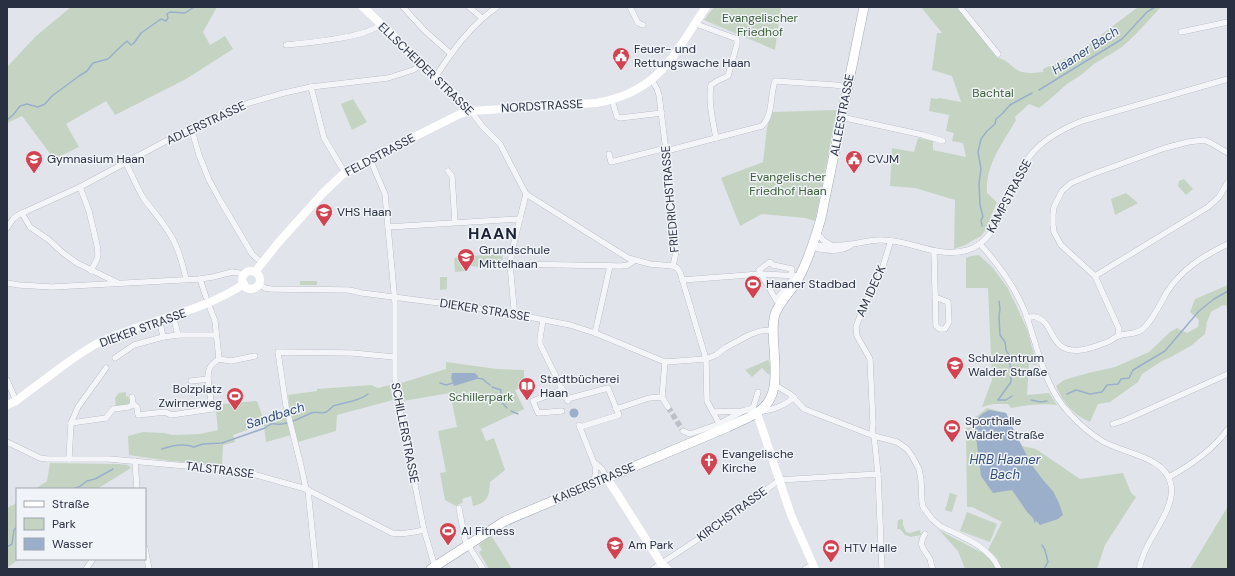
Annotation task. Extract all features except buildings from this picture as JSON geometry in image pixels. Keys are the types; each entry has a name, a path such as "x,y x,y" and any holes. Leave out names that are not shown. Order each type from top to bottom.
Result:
{"main road":[{"name":"ALLEESTRASSE","path":"812,246 824,207 864,7"},
{"name":"KAISERSTRASSE","path":"433,568 505,521 607,478 720,426 758,412 770,398 775,385 774,319 778,308 797,276 812,246"}],"street":[{"name":"ELLSCHEIDER STRASSE","path":"363,7 471,110 482,126 500,144 526,194"},
{"path":"403,7 424,31 451,54"},
{"path":"469,7 482,18"},
{"path":"436,76 466,35 482,18 496,7"},
{"path":"630,7 638,23 643,26"},
{"name":"NORDSTRASSE","path":"471,110 589,103 612,100 633,92 652,80 670,61 706,7"},
{"path":"960,7 998,54"},
{"path":"696,22 699,25 737,40 728,76 717,80 711,85 710,93 716,138"},
{"path":"1181,32 1228,22"},
{"path":"286,45 356,35 368,32 381,24"},
{"name":"ADLERSTRASSE","path":"7,228 13,219 22,213 80,187 191,127 227,111 284,93 311,87 388,78 413,70 423,64"},
{"name":"KAMPSTRASSE","path":"812,246 852,244 874,240 891,240 934,252 954,253 970,249 980,244 989,236 995,227 1013,185 1030,156 1055,134 1066,127 1082,121 1228,79"},
{"name":"FRIEDRICHSTRASSE","path":"652,80 657,89 662,114 666,149 676,252 673,266 680,272 706,360 707,401 720,426"},
{"path":"609,154 611,162 762,126 766,122 768,116 772,89 775,81 847,87"},
{"path":"311,87 324,138 345,173"},
{"path":"612,100 617,117 623,119 662,114"},
{"name":"FELDSTRASSE","path":"255,272 322,194 345,173 460,114 471,110"},
{"path":"842,117 923,135 943,141"},
{"path":"191,127 199,155 209,180 252,254 262,264"},
{"path":"1118,336 1119,329 1095,276 1061,245 1054,232 1053,214 1056,202 1062,191 1072,183 1093,174 1165,148 1188,142 1204,140 1228,153"},
{"name":"SCHILLERSTRASSE","path":"370,159 385,194 395,303 394,357 397,395 433,568"},
{"path":"126,163 144,198 172,237 181,257 186,280"},
{"path":"448,171 452,176 455,222"},
{"path":"1095,276 1208,207 1219,197 1228,182"},
{"path":"80,187 89,211 97,245 97,259 91,270"},
{"path":"514,314 510,264 526,194 628,258 650,264 673,266"},
{"path":"22,213 30,227 49,240 63,253 77,263 118,284"},
{"path":"388,227 520,218"},
{"path":"817,233 823,240 832,245"},
{"name":"AM IDECK","path":"882,569 878,474 873,435 871,368 870,359 856,332 858,321 865,303 880,276 891,240"},
{"name":"KAMPSTRASSE","path":"812,246 820,250 839,250 847,248 852,244"},
{"path":"980,244 1008,279 1023,308 1050,386 1060,402 1070,414 1102,441 1125,452 1152,461 1159,466 1169,478 1171,489 1170,502 1146,549 1139,569"},
{"path":"1027,318 1035,317 1044,321 1058,343 1063,347 1074,351 1084,350 1118,336 1142,330 1179,277 1193,264 1210,252 1228,244"},
{"path":"934,252 935,296 936,326 940,329 945,329 949,322 948,302 935,296"},
{"path":"510,264 610,266 628,265 635,260"},
{"path":"770,262 773,265 792,269 790,274 797,276 776,300 759,270 770,262"},
{"path":"595,333 610,266"},
{"path":"7,283 46,287 118,284 200,279 232,272 244,275 250,272 255,272 259,276 259,284 253,288 250,288 244,284 244,275"},
{"path":"682,280 761,274 797,276"},
{"path":"200,279 215,321 219,359"},
{"name":"DIEKER STRASSE","path":"7,405 82,352 101,342 137,328 190,311 207,300 244,284"},
{"name":"DIEKER STRASSE","path":"259,284 265,288 271,289 350,290 362,293 394,296 514,314 570,325 595,333 665,362 706,360"},
{"path":"543,320 540,344 567,400 608,388 619,415 580,426 594,462 596,471 594,483"},
{"path":"175,323 178,335"},
{"path":"161,327 163,337"},
{"path":"706,360 716,356 725,348 749,335 760,331 773,330"},
{"path":"115,358 134,345 163,337 178,335 216,335"},
{"path":"316,569 307,490 284,396 278,352 352,353 394,357"},
{"path":"132,397 133,404 137,407 138,415 165,412 171,415 212,409 208,371 212,364 219,359 230,361 255,356"},
{"path":"665,362 662,397 668,407"},
{"path":"69,459 71,423 78,407 106,368"},
{"path":"1113,424 1228,374"},
{"path":"191,381 208,379"},
{"path":"7,380 16,400"},
{"path":"775,385 794,397 804,409 873,435 897,442 907,449 919,469 922,502 926,512 938,524 986,550 994,558 999,569"},
{"path":"562,389 551,395 546,395 532,401 538,413 562,411"},
{"path":"713,412 743,411 753,408 758,392"},
{"path":"616,409 649,398 662,397"},
{"name":"KAISERSTRASSE","path":"758,412 768,411 790,401 794,397"},
{"path":"71,423 106,418 112,409 129,407 133,404"},
{"path":"683,431 690,434 720,426 743,411"},
{"path":"758,412 791,515 814,567 805,569"},
{"path":"1169,478 1183,470 1209,451 1228,429"},
{"name":"TALSTRASSE","path":"7,442 40,458 135,460 242,471 307,490 392,533 398,534 424,530"},
{"path":"135,460 137,488"},
{"path":"594,462 602,469 664,566"},
{"name":"KIRCHSTRASSE","path":"653,569 664,566 736,514 779,480 878,474"},
{"path":"459,508 465,540 483,569"},
{"path":"925,534 921,542 923,550 930,559 933,569"},
{"path":"146,553 149,569"},
{"path":"86,569 92,560"}],"green space":[{"path":"71,7 217,7 203,32 210,45 225,36 233,49 186,79 115,115 106,101 66,124 79,147 54,159 22,116 7,123 7,67 36,36"},
{"name":"Evangelischer Friedhof","path":"714,7 781,7 775,50 704,20"},
{"name":"Bachtal","path":"921,7 958,7 996,57 1005,61 1017,70 1030,73 1043,72 1043,69 1084,48 1138,7 1161,7 1122,47 1094,64 1067,84 1039,108 1029,104 1015,117 1016,120 996,155 989,173 987,193 997,202 991,216 989,226 981,236 954,249 955,200 915,188 890,186 892,148 914,152 918,138 933,141 933,150 966,157 963,143 952,141 954,133 946,131 949,115 929,111 931,98 961,102 952,76 932,70 937,33 942,33"},
{"path":"353,99 367,122 352,130 341,104"},
{"name":"Evangelischer Friedhof Haan","path":"837,110 815,221 805,218 762,214 740,226 721,178 763,162 767,128 772,112"},
{"path":"1184,179 1193,189 1186,195 1178,186 1179,181"},
{"path":"1126,193 1138,203 1115,215 1111,199"},
{"path":"502,254 503,266 489,267 489,269 466,265 465,271 455,272 454,259 456,257"},
{"path":"979,255 992,267 1007,287 1027,329 1037,365 1029,364 1027,395 1049,393 1057,405 1046,404 1011,408 1008,404 993,404 982,407 992,380 988,288 966,288 966,258"},
{"path":"440,277 447,277 447,289 440,290"},
{"path":"300,281 317,281 317,285 300,285"},
{"path":"1228,285 1228,306 1223,305 1211,312 1207,322 1205,334 1192,345 1162,361 1142,374 1138,382 1110,402 1098,404 1090,422 1078,416 1065,403 1056,386 1064,380 1115,367 1149,352 1170,332 1177,328 1187,333 1198,327 1199,320 1190,312 1195,299"},
{"path":"768,360 770,367 769,375 762,368 752,377 745,370"},
{"name":"Schillerpark","path":"446,362 497,369 524,370 525,382 523,387 515,390 524,409 481,429 486,441 494,438 505,470 490,482 487,498 482,503 473,506 471,496 462,499 463,502 456,506 445,500 440,473 446,472 438,431 457,427 450,393 403,401 398,384 446,369"},
{"path":"371,385 378,388 390,385 393,400 337,415 336,431 298,442 295,434 266,442 264,426 258,426 233,435 235,442 223,445 222,465 170,461 129,455 128,436 143,432 173,435 200,434 218,430 216,411 223,410 223,404 257,401 265,423 291,416 288,395 317,391 317,389"},
{"path":"126,392 126,396 131,398 131,403 128,406 116,407 115,398 119,393"},
{"path":"987,408 1006,413 1022,446 1036,449 1080,479 1123,473 1131,493 1136,497 1105,545 1097,569 1002,569 997,558 988,550 1002,522 972,507 967,507 966,428 972,427 972,420"},
{"path":"50,463 118,464 128,465 131,468 99,488 36,488 47,481"},
{"path":"950,493 957,495 952,512 945,510"},
{"path":"16,503 16,560 18,560 7,568 7,509 11,505 12,506"},
{"path":"1228,506 1228,569 1190,569"},
{"path":"967,512 997,524 990,542 960,531"},
{"path":"898,520 903,520 903,525 906,532 910,533 920,530 921,535 911,537 905,535 900,529 897,529"},
{"path":"939,530 988,556 997,569 965,569 958,551"},
{"path":"491,535 512,569 489,569 479,552 482,550 479,545"}],"water":[{"path":"452,373 475,373 478,376 477,379 454,386 451,378"},
{"path":"572,409 576,409 578,413 576,417 572,417 570,415 570,411"},
{"name":"HRB Haaner Bach","path":"989,410 1006,413 1032,465 1053,491 1059,503 1063,515 1058,519 1040,525 1027,512 1012,490 993,493 981,476 974,422 982,414"}],"waterway":[{"path":"7,120 20,106 27,104 38,107 45,104 52,96 87,71 93,63 108,59 127,41 131,45 141,33 161,19 166,21 168,18 167,14 170,12 185,13 194,7"},
{"name":"Haaner Bach","path":"1039,90 1122,39 1147,12 1155,7"},
{"name":"Haaner Bach","path":"982,226 981,220 983,217 980,205 979,183 981,169 978,152 981,139 995,124 996,119 1010,105 1032,93"},
{"path":"1067,394 1076,390 1090,394 1102,392 1107,385 1118,384 1121,379 1129,378 1133,370 1165,351 1199,311 1214,299 1228,291"},
{"name":"Haaner Bach","path":"998,400 1011,382 1010,357 1006,350 1005,342 1000,335 999,301"},
{"name":"Sandbach","path":"476,378 483,379 490,385"},
{"name":"Sandbach","path":"440,383 446,385 453,383"},
{"name":"Sandbach","path":"492,387 501,390 500,400 507,408"},
{"name":"Sandbach","path":"162,449 178,445 194,447 203,444 222,443 265,428 272,424 293,421 313,412 326,412 333,406 356,400 368,394"},
{"path":"998,400 1006,400 1012,396"},
{"path":"1031,400 1041,402 1047,401"},
{"name":"Sandbach","path":"511,411 518,414"},
{"name":"Sandbach","path":"76,488 113,469"},
{"name":"Haaner Bach","path":"1034,518 1035,522"},
{"name":"Sandbach","path":"7,547 12,544 14,530 16,528"},
{"name":"Haaner Bach","path":"1042,545 1048,562 1044,569"}],"tunnel":[{"path":"668,407 683,431"}],"place":[{"name":"Feuer- und Rettungswache Haan","path":"621,71"},
{"name":"Gymnasium Haan","path":"34,174"},
{"name":"CVJM","path":"854,174"},
{"name":"VHS Haan","path":"324,227"},
{"name":"Grundschule Mittelhaan","path":"466,272"},
{"name":"Haaner Stadbad","path":"753,299"},
{"name":"Schulzentrum Walder Straße","path":"955,380"},
{"name":"Stadtbücherei Haan","path":"527,401"},
{"name":"Bolzplatz Zwirnerweg","path":"235,411"},
{"name":"Sporthalle Walder Straße","path":"952,443"},
{"name":"Evangelische Kirche","path":"709,476"},
{"name":"AI Fitness","path":"448,546"},
{"name":"Am Park","path":"615,560"},
{"name":"HTV Halle","path":"831,563"}],"district":[{"name":"HAAN","path":"493,233"}]}
